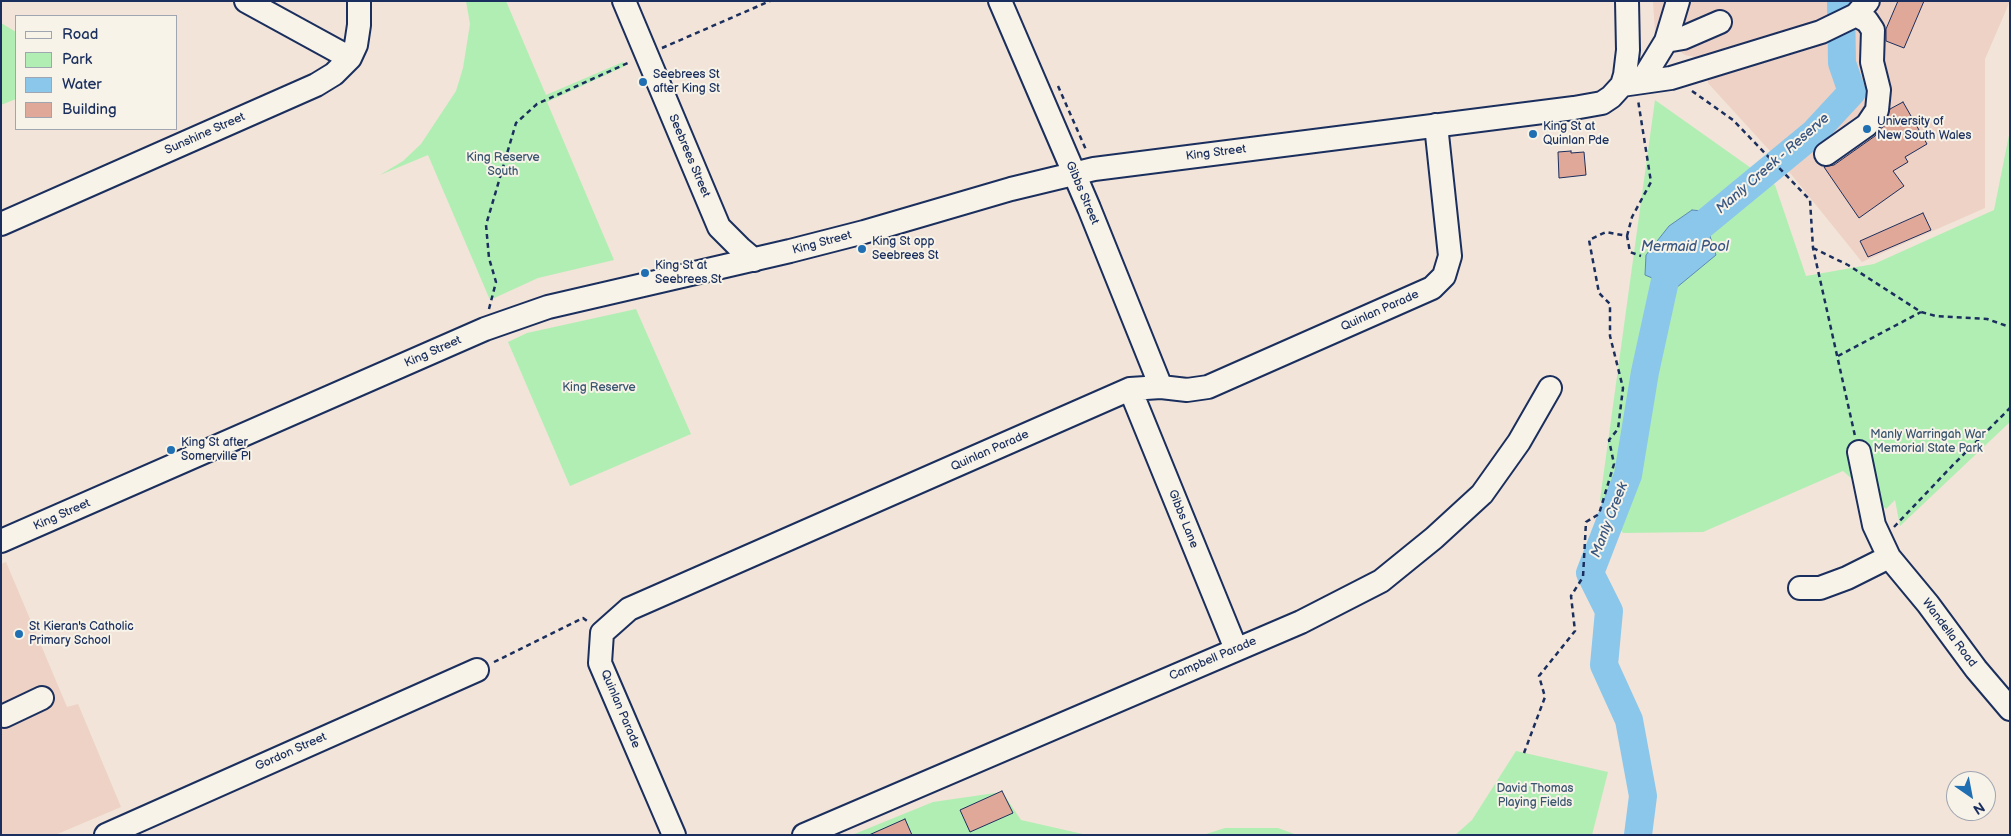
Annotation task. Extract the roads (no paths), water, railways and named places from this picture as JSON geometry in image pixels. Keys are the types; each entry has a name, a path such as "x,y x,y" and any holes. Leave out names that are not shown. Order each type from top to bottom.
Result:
{"street":[{"path":"246,1 350,58"},
{"name":"Sunshine Street","path":"1,224 316,85 334,74 350,58 356,45 359,25 358,1"},
{"name":"Seebrees Street","path":"624,1 719,227 754,260"},
{"name":"Gibbs Street","path":"1000,1 1161,387"},
{"path":"1627,1 1628,50 1625,75 1631,83 1671,78 1821,32 1862,8 1873,30 1872,62 1879,90 1877,110 1867,126 1826,154"},
{"name":"King Street","path":"1,541 516,317 548,307 754,260 864,232 1073,173 1602,103 1631,83 1666,41 1678,1"},
{"path":"1666,41 1683,38 1720,22"},
{"name":"Quinlan Parade","path":"674,835 600,663 602,633 629,609 1130,389 1161,387 1187,390 1208,387 1432,288 1438,283 1448,267 1450,256 1436,125"},
{"name":"Seebrees Street","path":"711,270 716,256 719,227"},
{"name":"Campbell Parade","path":"804,835 1302,622 1381,580 1434,538 1482,494 1519,442 1550,388"},
{"name":"Gibbs Lane","path":"1130,389 1236,649"},
{"name":"Wandella Road","path":"1858,452 1874,526 1885,549 1976,669 2010,709"},
{"path":"1800,588 1820,588 1847,578 1885,549"},
{"name":"Gordon Street","path":"106,835 476,670"},
{"path":"4,716 42,698"}],"water":[{"name":"Mermaid Pool","path":"1692,210 1702,211 1716,255 1676,288 1645,275 1646,255 1669,226"}],"waterway":[{"name":"Manly Creek","path":"1638,835 1643,796 1629,720 1604,665 1609,611 1590,573 1628,475 1645,372 1670,258 1690,235 1814,133 1852,92 1842,63 1841,1"}],"place":[{"name":"Seebrees St after King St","path":"643,82"},
{"name":"University of New South Wales","path":"1867,129"},
{"name":"King St at Quinlan Pde","path":"1533,134"},
{"name":"King St opp Seebrees St","path":"862,249"},
{"name":"King St at Seebrees St","path":"645,273"},
{"name":"King St after Somerville Pl","path":"171,450"},
{"name":"St Kieran's Catholic Primary School","path":"19,634"}],"park label":[{"name":"King Reserve South","path":"503,165"},
{"name":"King Reserve","path":"599,388"},
{"name":"Manly Warringah War Memorial State Park","path":"1928,442"},
{"name":"David Thomas Playing Fields","path":"1535,796"}],"water label":[{"name":"Manly Creek - Reserve","path":"1773,164"}]}
